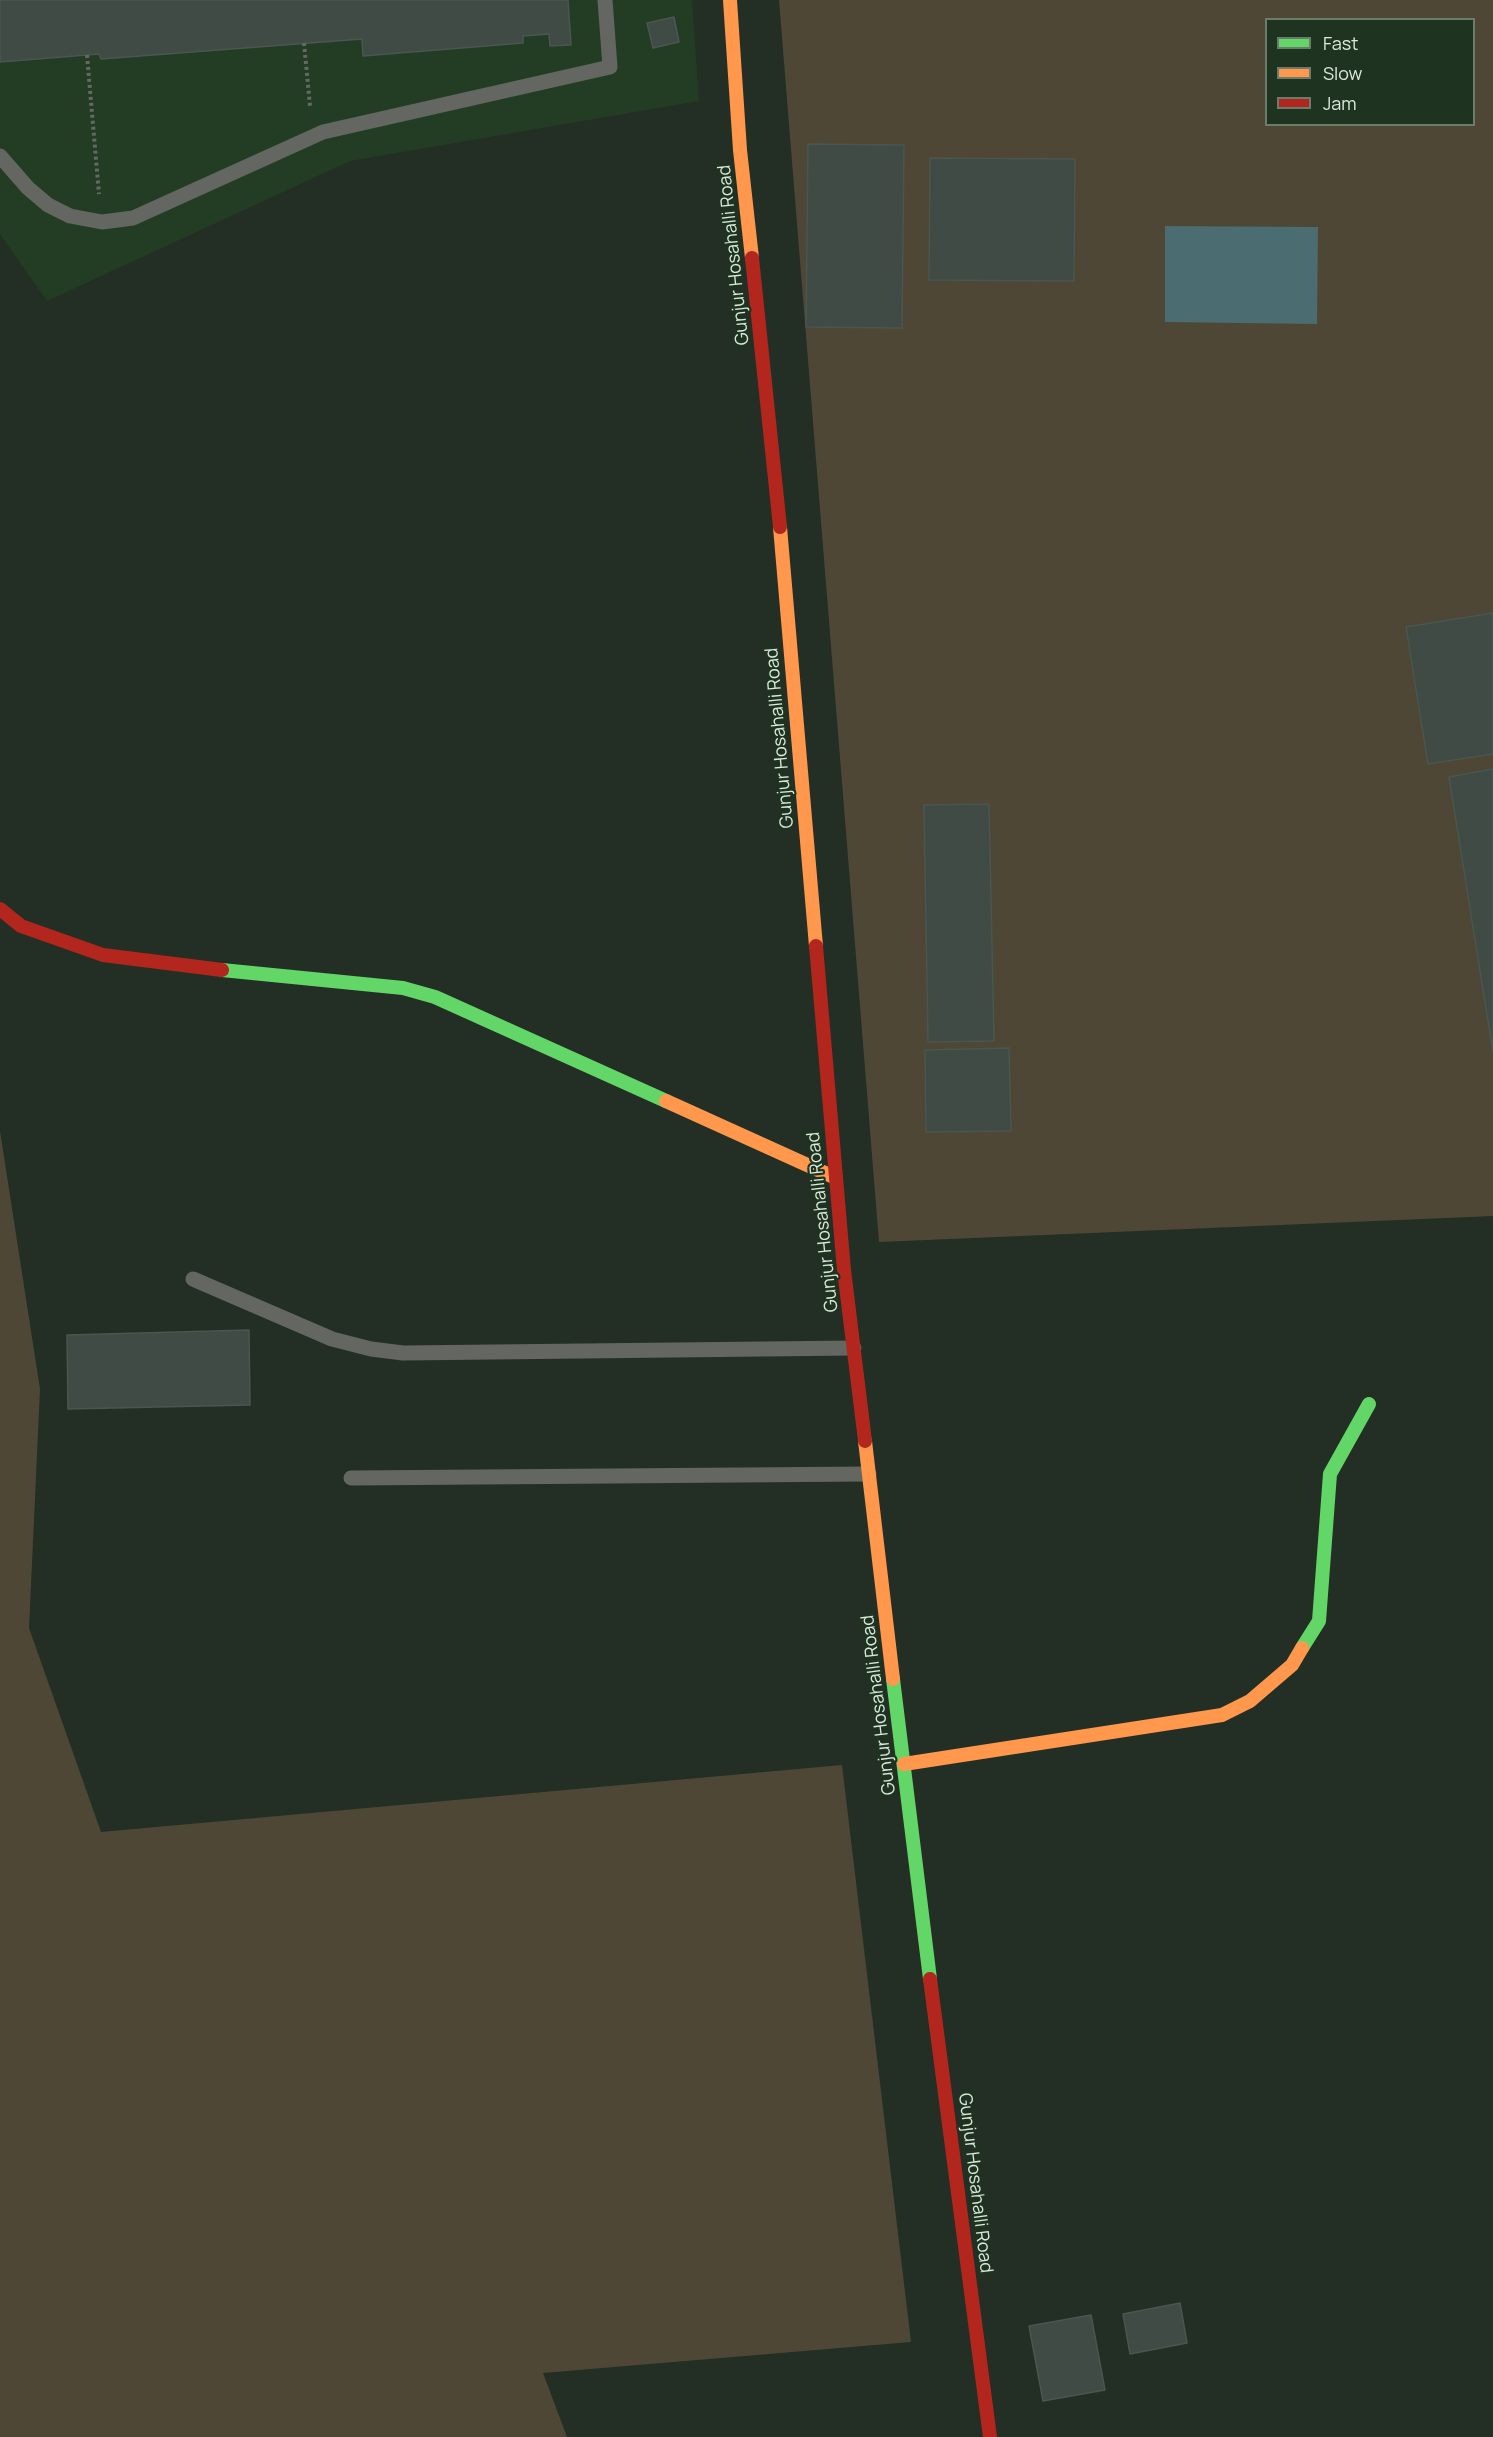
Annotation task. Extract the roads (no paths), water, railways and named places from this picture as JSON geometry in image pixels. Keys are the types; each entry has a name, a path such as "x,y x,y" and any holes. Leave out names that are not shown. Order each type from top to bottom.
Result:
{"street":[{"name":"Gunjur Hosahalli Road","path":"730,0 740,150 776,479 836,1178 854,1348 903,1764 990,2437"},
{"path":"0,909 21,926 103,955 403,988 435,996 836,1178"},
{"path":"903,1764 1222,1715 1250,1701 1292,1665 1319,1620 1329,1474 1369,1404"}],"lane":[{"path":"0,156 28,188 48,205 70,216 102,222 133,218 323,132 610,67 605,0"},
{"path":"193,1279 332,1339 371,1349 403,1353 854,1348"},
{"path":"351,1478 869,1474"}],"water":[{"path":"1165,226 1318,227 1317,324 1165,322"}]}
